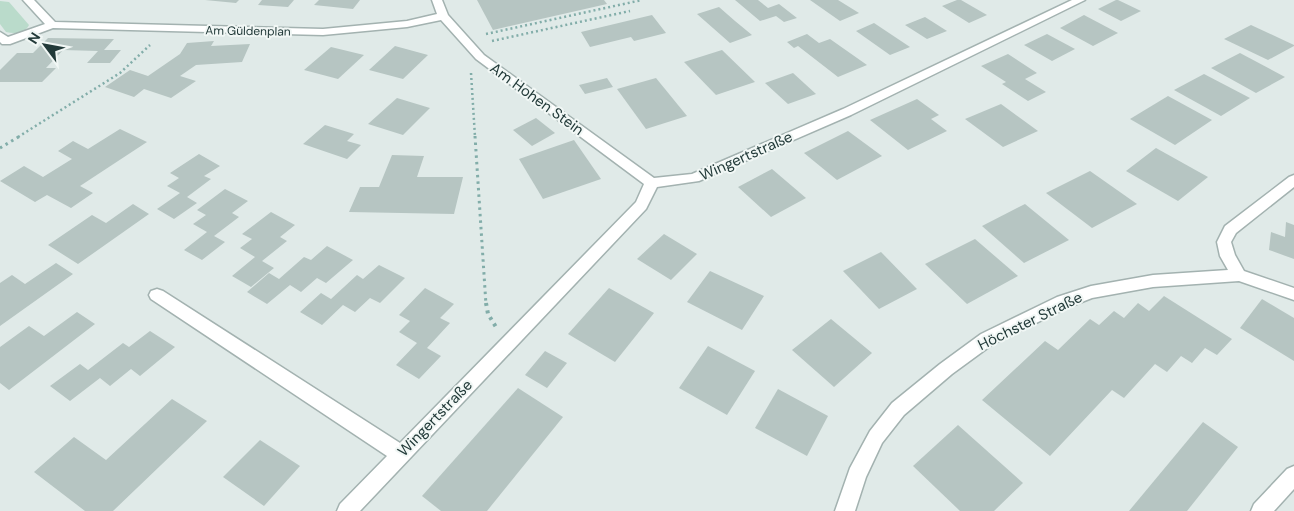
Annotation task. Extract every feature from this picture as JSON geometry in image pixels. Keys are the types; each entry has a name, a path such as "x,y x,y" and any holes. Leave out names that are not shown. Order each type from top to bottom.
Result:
{"street":[{"path":"28,0 52,26"},
{"name":"Am Hohen Stein","path":"437,0 443,16 480,57 652,183"},
{"name":"Wingertstraße","path":"347,511 641,205 652,183 694,178 847,112 1080,0"},
{"name":"Am Güldenplan","path":"0,34 6,42 52,26 166,30 331,31 407,24 443,16"},
{"path":"1239,275 1228,256 1224,242 1230,230 1294,180"},
{"name":"Höchster Straße","path":"845,511 857,474 876,436 898,409 946,369 987,339 1063,302 1091,292 1153,281 1239,275 1294,294"},
{"path":"157,295 400,454"},
{"path":"1261,511 1294,475"}],"path":[{"path":"466,43 642,0"},
{"path":"466,43 630,11"},
{"path":"0,148 120,72 166,30"},
{"path":"480,57 474,64 471,81 485,298 488,314 509,342"}],"green space":[{"path":"0,1 9,2 29,25 25,30 16,33 6,32 0,24"}],"building":[{"path":"205,0 239,0 236,3"},
{"path":"262,0 294,0 288,7 258,5"},
{"path":"319,0 360,0 353,9 314,5"},
{"path":"477,0 604,0 607,4 493,30"},
{"path":"735,0 758,0 768,8 779,4 797,18 784,22 776,16 760,21"},
{"path":"810,0 838,0 859,13 840,21"},
{"path":"961,0 987,15 969,23 942,6"},
{"path":"1116,0 1141,11 1121,21 1098,9"},
{"path":"719,7 752,35 730,43 697,14"},
{"path":"652,15 666,33 634,41 631,37 590,47 581,32"},
{"path":"1084,15 1118,33 1093,46 1060,28"},
{"path":"925,17 947,31 927,39 905,25"},
{"path":"874,23 910,47 890,55 856,31"},
{"path":"1251,25 1294,46 1268,60 1224,39"},
{"path":"807,34 819,43 830,39 867,65 838,77 798,46 794,48 787,42"},
{"path":"1047,34 1075,49 1052,61 1024,45"},
{"path":"48,38 114,39 104,50 121,50 110,63 87,63 98,51 63,50 46,68 56,68 42,82 0,82 0,70 17,53 33,53"},
{"path":"214,41 211,46 250,44 242,62 196,65 180,76 196,81 171,98 144,89 134,97 105,87 130,70 148,76 180,54 187,43"},
{"path":"395,46 428,55 403,79 369,70"},
{"path":"331,47 364,55 338,79 304,70"},
{"path":"722,50 755,82 716,95 684,62"},
{"path":"1240,53 1285,77 1256,93 1211,68"},
{"path":"1008,54 1037,73 1025,79 1046,92 1028,101 1002,84 1006,82 981,66"},
{"path":"793,73 816,94 788,104 765,83"},
{"path":"1204,74 1250,98 1221,116 1174,90"},
{"path":"607,78 613,87 585,94 579,85"},
{"path":"656,78 687,116 646,129 617,89"},
{"path":"1168,96 1212,120 1175,145 1130,119"},
{"path":"397,98 430,108 403,135 368,124"},
{"path":"917,99 939,115 931,119 947,131 908,150 870,120"},
{"path":"1001,104 1038,131 1003,147 965,119"},
{"path":"536,118 555,133 532,146 513,130"},
{"path":"325,125 354,134 347,141 361,145 347,159 303,144"},
{"path":"120,129 147,142 80,186 93,193 71,208 47,195 35,202 0,181 24,166 43,177 72,159 58,151 73,141 88,149"},
{"path":"848,131 882,156 837,180 804,153"},
{"path":"574,140 601,179 543,199 519,159"},
{"path":"1156,148 1208,177 1178,201 1126,171"},
{"path":"199,154 220,166 204,176 211,179 187,197 197,203 174,219 157,209 180,193 167,186 179,178 170,173"},
{"path":"392,155 424,156 417,177 463,177 454,214 349,212 360,187 379,187"},
{"path":"772,169 806,198 771,217 738,187"},
{"path":"1090,171 1137,204 1092,228 1046,193"},
{"path":"225,189 248,201 232,213 239,217 214,236 225,242 202,260 184,250 207,232 193,224 206,215 197,210"},
{"path":"133,204 149,214 78,264 48,245 92,215 106,223"},
{"path":"1025,204 1069,240 1024,263 982,226"},
{"path":"271,212 295,225 280,237 287,241 262,261 274,268 251,287 232,276 255,257 240,248 252,239 242,234"},
{"path":"1286,222 1294,225 1294,259 1269,250 1271,232 1285,237"},
{"path":"664,234 697,254 671,280 637,259"},
{"path":"975,239 1018,276 967,304 925,264"},
{"path":"327,246 353,260 326,283 317,278 301,292 290,285 267,304 247,292 269,273 279,279 304,257 311,260"},
{"path":"881,252 917,289 879,309 843,271"},
{"path":"56,263 73,274 0,326 0,283 12,275 25,284"},
{"path":"379,265 405,278 380,303 370,298 355,312 343,305 322,325 300,312 321,293 331,299 357,275 363,279"},
{"path":"710,271 764,296 742,330 687,302"},
{"path":"425,288 454,304 440,318 450,323 427,348 441,356 419,379 396,365 417,343 399,332 410,321 399,315"},
{"path":"609,288 654,313 615,362 568,334"},
{"path":"1164,296 1232,339 1217,355 1205,348 1192,363 1181,356 1167,372 1155,364 1124,398 1112,390 1050,456 982,400 1045,341 1058,350 1090,319 1099,325 1114,311 1124,318 1138,303 1149,311"},
{"path":"1262,299 1294,318 1294,361 1240,328"},
{"path":"77,312 95,324 9,390 0,383 0,347 29,326 44,336"},
{"path":"831,319 872,353 834,387 792,350"},
{"path":"150,331 175,347 140,376 131,369 110,386 100,378 70,401 50,386 80,364 88,370 123,343 129,347"},
{"path":"708,346 755,371 727,415 679,388"},
{"path":"545,351 567,363 547,388 525,375"},
{"path":"518,388 563,417 487,511 441,511 422,496"},
{"path":"778,389 828,416 807,456 755,428"},
{"path":"172,399 207,421 113,511 85,511 34,472 74,437 106,460"},
{"path":"1203,422 1238,447 1187,511 1129,511"},
{"path":"958,425 1023,483 994,511 960,511 913,466"},
{"path":"260,440 300,466 264,506 223,477"}]}
